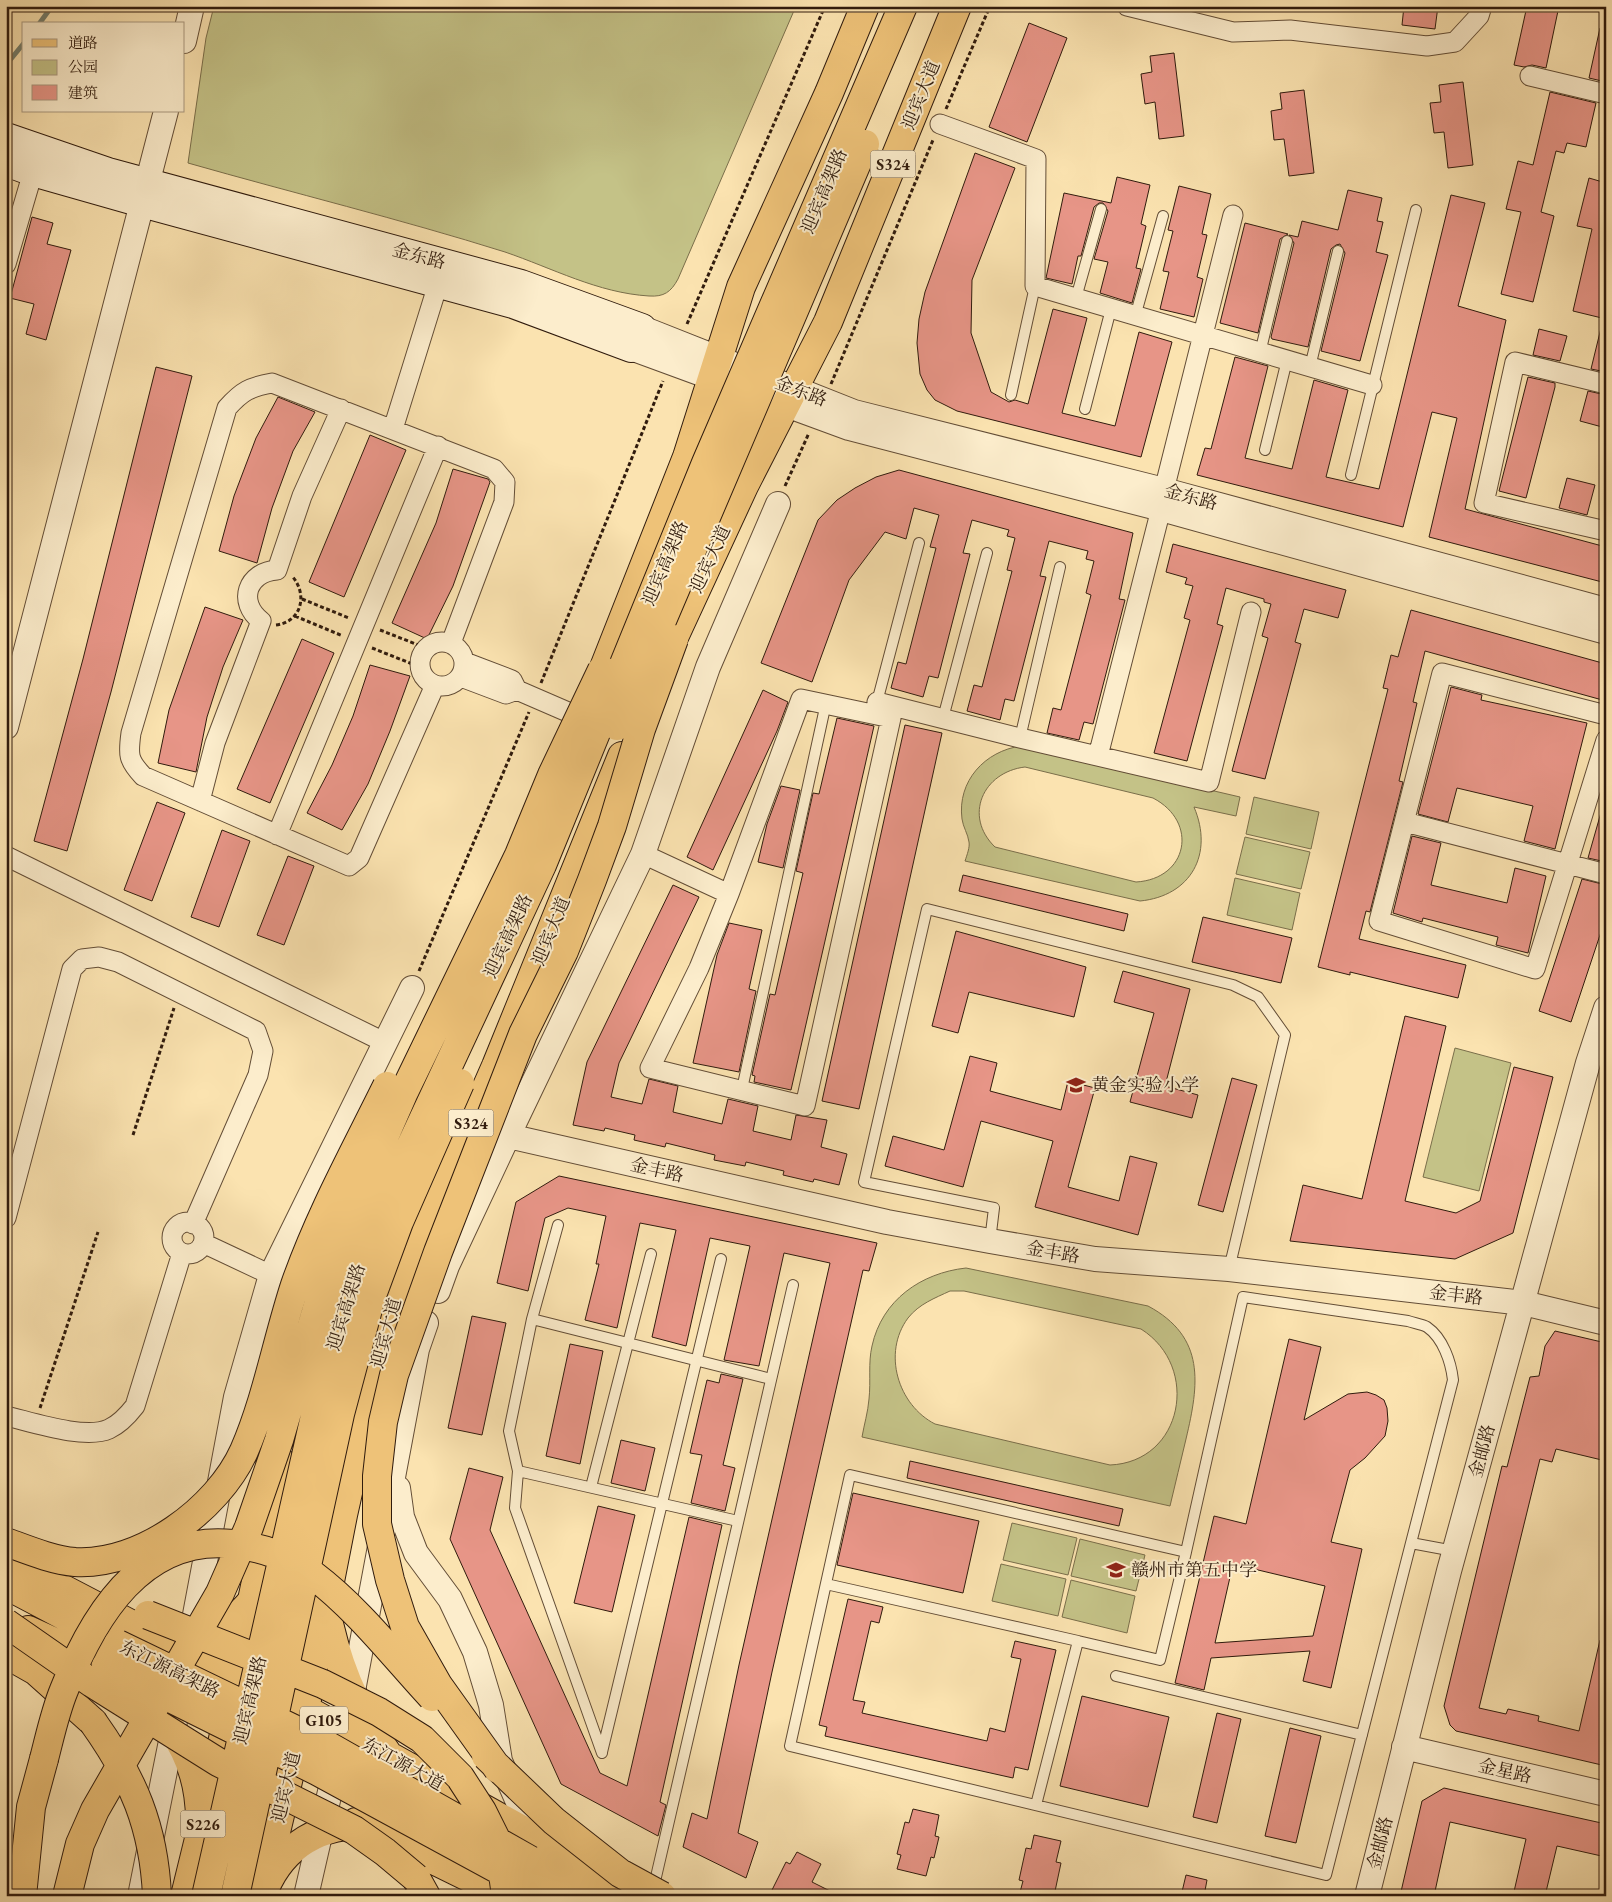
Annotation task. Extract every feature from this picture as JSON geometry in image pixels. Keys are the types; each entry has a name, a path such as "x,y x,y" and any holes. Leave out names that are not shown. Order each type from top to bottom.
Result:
{"main road":[{"path":"228,1757 236,1678 318,1285 346,1209 424,1030 584,719 688,457 741,287 865,6"},
{"name":"迎宾高架路","path":"206,1896 228,1757 348,1292 379,1214 542,865 706,463 903,6"},
{"name":"迎宾高架路","path":"235,1896 340,1414 371,1298 399,1222 664,620 923,6"},
{"name":"迎宾大道","path":"262,1896 305,1709 325,1604 389,1309 499,1057 647,697 744,486 828,322 957,6"},
{"name":"金东路","path":"6,137 108,172 145,192 438,284 636,338"},
{"name":"金东路","path":"6,162 33,172 145,192 522,284 636,338"},
{"path":"498,1769 438,1685 405,1628 390,1580 377,1524 377,1476 383,1422 394,1375 478,1147 523,1034 564,951 612,826 641,729 706,554 762,389"},
{"path":"67,1896 80,1844 95,1810 220,1593 249,1527 279,1440 323,1288 351,1212 403,1094 519,854 552,775 599,677 706,463"},
{"path":"6,1542 75,1562 106,1559 130,1552 161,1539 195,1514 225,1485 243,1453 261,1406 279,1336 296,1283 336,1190 396,1067 519,854"},
{"path":"22,1896 31,1808 37,1783 64,1691 93,1627 114,1597 140,1571 160,1557 186,1546 216,1543 255,1547 288,1560 312,1573 344,1600 498,1769 554,1821 620,1873 662,1896"},
{"path":"6,1548 148,1615 323,1684 379,1712 422,1739 460,1777 482,1811 499,1845 506,1896"},
{"name":"东江源大道","path":"6,1559 159,1639 189,1647 236,1678 305,1709 533,1836 635,1896"},
{"name":"东江源高架路","path":"6,1585 118,1644 325,1744 598,1896"},
{"path":"189,1647 237,1617 252,1601"},
{"path":"325,1604 337,1658 352,1696 373,1733 389,1756"},
{"path":"6,1621 92,1683 218,1762 354,1830 385,1852 416,1878 426,1896"},
{"name":"东江源高架路","path":"6,1621 106,1666 317,1771 547,1896"},
{"path":"6,1632 96,1676 170,1724 286,1788 324,1820 363,1825 506,1896"},
{"path":"6,1654 36,1671 76,1704 93,1722 113,1750 140,1801 156,1866 156,1896"},
{"path":"170,1724 187,1754 198,1785 201,1803 199,1839"},
{"name":"S226","path":"185,1896 199,1839 228,1757"},
{"path":"262,1896 269,1877 281,1859 324,1820"},
{"path":"240,1896 247,1846"}],"street":[{"path":"185,37 192,6"},
{"path":"1126,6 1233,32 1290,30 1427,46 1455,42 1479,16 1482,6"},
{"path":"1530,76 1606,94"},
{"path":"6,726 166,112"},
{"path":"940,124 1036,159 1035,286 1260,354 1372,385"},
{"path":"6,264 33,172"},
{"path":"1098,756 1232,215"},
{"path":"394,429 438,284"},
{"name":"金东路","path":"636,338 790,397 849,428 1162,500 1606,610"},
{"path":"1606,384 1515,362 1484,503 1606,531"},
{"path":"435,685 359,858 348,866 143,776 131,763 128,750 131,732 227,408 240,393 256,386 272,383 494,469 505,482 504,502 498,523 452,643"},
{"path":"200,801 215,743 261,621 249,607 248,589 260,574 277,570 302,496 341,409"},
{"path":"277,835 438,446"},
{"name":"金东路","path":"1162,500 1606,632"},
{"path":"306,1896 352,1696 396,1469 417,1348 447,1266 643,854 708,667 778,504"},
{"path":"877,702 1020,738 1210,782 1251,612"},
{"path":"445,641 452,643 461,650 463,669 449,686 435,685 422,673 420,660 422,654 431,644 445,641"},
{"path":"463,669 512,680 516,690 584,719"},
{"path":"1606,715 1442,673 1379,921 1535,969 1606,740"},
{"path":"802,699 826,703 891,718 805,1106 742,1089 650,1068 698,968 729,894 802,699"},
{"path":"1405,822 1606,874"},
{"path":"643,854 729,894"},
{"path":"6,856 384,1042"},
{"path":"6,1218 72,969 82,958 99,957 118,962 256,1031 263,1051 258,1075 193,1224"},
{"path":"140,1896 170,1724 189,1647 236,1397 271,1275 412,988"},
{"name":"金邮路","path":"1367,1896 1454,1551 1588,1063 1606,1008"},
{"name":"金丰路","path":"508,1136 886,1222 1095,1259 1229,1269 1523,1303 1606,1323"},
{"path":"182,1224 193,1224 202,1231 203,1243 194,1253 182,1253 173,1244 174,1232 182,1224"},
{"path":"203,1243 271,1275"},
{"path":"6,1416 84,1432 108,1430 124,1419 135,1406 182,1253"},
{"path":"396,1469 402,1517 416,1553 450,1599 475,1652 491,1705 500,1761 533,1836"},
{"name":"金星路","path":"1404,1748 1606,1794"}],"lane":[{"path":"1076,298 1101,209"},
{"path":"1351,475 1416,210"},
{"path":"1135,317 1163,216"},
{"path":"1260,354 1287,241"},
{"path":"1310,368 1338,251"},
{"path":"1011,395 1035,286"},
{"path":"1085,409 1111,309"},
{"path":"1264,450 1287,360"},
{"path":"877,702 919,543"},
{"path":"943,718 986,553"},
{"path":"1020,738 1060,567"},
{"path":"742,1089 826,703"},
{"path":"990,1241 994,1208 864,1182 927,909 1233,985 1258,997 1285,1034 1229,1269"},
{"path":"558,1225 532,1319 510,1431 518,1471 515,1508 602,1753 721,1259"},
{"path":"591,1487 651,1254"},
{"path":"652,1896 794,1285"},
{"path":"826,1584 1160,1660 1186,1552 1243,1297 1408,1321 1427,1327 1437,1338 1451,1362 1453,1380 1326,1875 790,1746 850,1475 1186,1552"},
{"path":"532,1319 771,1379"},
{"path":"518,1471 662,1505 738,1520"},
{"path":"1411,1543 1454,1551"},
{"path":"1036,1805 1078,1641"},
{"path":"1116,1676 1362,1736"}],"path":[{"path":"709,272 825,6"},
{"path":"854,332 990,6"},
{"path":"261,621 279,625 295,616 300,608 302,599 298,583 292,576 277,570"},
{"path":"133,1135 179,993"},
{"path":"36,1423 98,1232"}],"green space":[{"path":"214,6 796,6 678,279 666,293 659,296 649,296 630,294 593,285 505,252 466,240 188,163 206,38"},
{"path":"1021,746 1240,797 1236,816 1194,807 1200,824 1201,841 1199,856 1194,870 1173,891 1140,901 965,861 969,844 962,819 964,792 976,770 985,761 1008,749","holes":["1025,767 1153,798 1168,808 1177,821 1182,834 1181,848 1176,860 1167,871 1154,879 1136,882 995,847 985,835 980,822 979,809 982,797 989,786 998,777"]},
{"path":"1254,797 1319,812 1311,849 1246,834"},
{"path":"1245,837 1310,852 1301,889 1236,874"},
{"path":"1235,878 1300,893 1292,930 1227,915"},
{"path":"1455,1048 1511,1063 1479,1191 1423,1177"},
{"path":"966,1268 1148,1306 1167,1318 1180,1332 1189,1347 1194,1364 1195,1381 1190,1419 1170,1506 862,1437 870,1392 871,1352 877,1330 894,1302 906,1292 919,1283 949,1271","holes":["950,1291 964,1291 1141,1329 1160,1346 1172,1366 1177,1388 1175,1410 1168,1431 1154,1448 1135,1460 1110,1465 935,1424 922,1415 903,1391 895,1362 896,1347 900,1332 912,1313 922,1305"]},
{"path":"1012,1523 1077,1538 1068,1575 1003,1560"},
{"path":"1080,1539 1145,1555 1136,1591 1071,1576"},
{"path":"1001,1564 1066,1579 1058,1616 992,1601"},
{"path":"1071,1580 1135,1596 1127,1633 1062,1617"}],"building":[{"path":"1404,6 1438,6 1435,29 1402,25"},
{"path":"1527,6 1559,6 1546,68 1532,65 1524,67 1514,65"},
{"path":"1029,23 1067,38 1027,142 989,127"},
{"path":"1600,28 1606,28 1606,82 1589,78"},
{"path":"1174,53 1184,136 1159,139 1155,102 1145,104 1141,74 1152,72 1150,56"},
{"path":"1463,82 1473,165 1448,168 1444,132 1434,133 1430,103 1441,102 1439,85"},
{"path":"1304,90 1314,173 1289,176 1284,139 1274,140 1271,111 1282,109 1280,93"},
{"path":"1550,92 1596,103 1586,147 1567,143 1564,153 1556,151 1541,212 1554,216 1533,302 1501,294 1521,212 1506,209 1518,161 1533,165"},
{"path":"975,153 1015,168 972,280 971,333 991,392 1009,402 1015,400 1028,404 1053,309 1087,318 1062,413 1115,426 1139,332 1172,342 1141,457 957,411 935,400 927,390 920,374 917,343 919,319 925,292"},
{"path":"1117,177 1150,185 1141,224 1146,226 1136,268 1141,269 1132,303 1100,293 1108,262 1094,259 1108,211 1103,203 1099,203 1094,207 1081,256 1078,256 1072,284 1046,278 1064,193 1111,203"},
{"path":"1589,178 1606,183 1606,319 1573,311 1592,229 1577,226"},
{"path":"1179,186 1211,194 1202,234 1207,235 1197,277 1203,279 1194,317 1160,309 1169,272 1163,271 1173,231 1168,230"},
{"path":"1348,190 1382,198 1377,221 1383,222 1376,252 1388,255 1360,361 1321,351 1345,253 1340,244 1331,249 1308,347 1272,339 1271,337 1294,243 1289,235 1298,237 1302,221 1338,230"},
{"path":"1451,195 1485,203 1458,306 1506,320 1465,509 1606,547 1606,583 1429,537 1457,418 1432,412 1403,527 1197,475 1205,448 1211,449 1235,357 1268,366 1245,458 1292,469 1314,380 1348,390 1326,477 1379,489"},
{"path":"32,217 53,223 47,244 71,250 46,340 26,334 34,304 10,298"},
{"path":"1245,223 1288,234 1280,239 1258,333 1220,323"},
{"path":"1601,328 1606,329 1606,372 1591,369"},
{"path":"1539,329 1567,336 1560,361 1533,355"},
{"path":"156,367 192,376 111,692 67,851 34,841 83,659"},
{"path":"1528,377 1555,383 1555,387 1526,498 1499,491"},
{"path":"1588,391 1606,395 1606,428 1580,421"},
{"path":"278,397 315,412 293,451 272,508 257,563 219,551 234,496 256,438"},
{"path":"370,435 406,450 344,597 309,582"},
{"path":"453,469 488,479 490,482 453,586 427,639 392,623 436,523"},
{"path":"899,470 1133,533 1119,599 1125,600 1093,724 1084,722 1079,740 1047,733 1053,708 1061,710 1091,595 1086,593 1094,561 1086,559 1088,551 1049,541 1040,576 1046,577 1014,701 1005,699 1000,720 967,711 974,685 982,687 1012,571 1007,570 1015,538 1007,536 1009,530 972,520 963,553 970,554 938,678 929,676 923,697 891,688 898,662 906,664 936,548 930,547 939,515 914,508 906,539 885,532 849,580 812,682 761,663 818,520 837,500 855,488 876,477"},
{"path":"1567,478 1595,485 1587,515 1559,508"},
{"path":"1173,544 1346,590 1338,618 1304,609 1295,642 1301,644 1265,779 1232,771 1268,638 1262,636 1271,604 1264,602 1264,599 1226,588 1217,624 1223,626 1187,761 1154,753 1190,620 1184,618 1193,586 1185,584 1187,578 1166,572"},
{"path":"205,607 243,620 223,667 207,717 196,772 158,763 169,710"},
{"path":"1411,610 1606,664 1606,701 1425,651 1413,702 1417,703 1399,781 1403,782 1370,912 1366,911 1359,939 1466,965 1458,998 1350,972 1350,975 1318,967 1388,689 1383,688 1391,655 1398,657"},
{"path":"302,639 334,653 270,803 237,789"},
{"path":"370,665 410,676 368,784 342,830 307,813 332,765 353,716"},
{"path":"1451,687 1482,695 1481,700 1587,723 1555,849 1524,841 1533,806 1457,788 1448,822 1418,814"},
{"path":"763,690 788,702 777,731 713,870 687,857"},
{"path":"837,718 874,726 791,1090 754,1082 755,1076 752,1075 770,994 775,995 803,873 796,871 813,793 819,794"},
{"path":"905,725 942,733 859,1109 822,1101"},
{"path":"781,786 800,790 783,868 758,862 767,824"},
{"path":"157,802 185,813 152,901 124,890"},
{"path":"1602,809 1606,810 1606,862 1588,858"},
{"path":"222,830 250,841 219,927 191,917"},
{"path":"1412,836 1441,843 1431,885 1507,903 1515,868 1546,876 1528,953 1496,945 1498,937 1423,918 1422,922 1393,913"},
{"path":"288,856 314,866 284,945 257,935"},
{"path":"963,875 1128,914 1124,931 959,891"},
{"path":"1582,879 1606,885 1606,917 1571,1022 1539,1011"},
{"path":"673,885 699,897 619,1063 611,1097 642,1104 649,1079 678,1086 673,1112 722,1124 728,1099 758,1106 753,1131 791,1140 796,1115 827,1120 821,1147 847,1154 839,1185 814,1179 813,1182 783,1175 784,1171 746,1162 745,1166 714,1160 715,1155 666,1143 665,1147 634,1140 635,1135 605,1128 604,1131 573,1125 587,1062"},
{"path":"1203,917 1292,938 1281,983 1192,962"},
{"path":"729,923 762,930 749,989 756,991 739,1072 693,1063 717,955"},
{"path":"956,931 1086,967 1074,1017 969,992 958,1033 932,1026"},
{"path":"1123,971 1190,989 1165,1086 1198,1095 1192,1118 1130,1102 1154,1013 1114,1002"},
{"path":"1405,1016 1446,1026 1405,1201 1456,1213 1480,1201 1514,1067 1553,1077 1513,1233 1455,1259 1290,1241 1303,1185 1362,1199"},
{"path":"970,1056 997,1063 990,1091 1061,1110 1068,1081 1095,1088 1068,1187 1119,1201 1130,1156 1157,1163 1138,1235 1035,1207 1053,1141 981,1121 963,1187 885,1166 893,1136 944,1150"},
{"path":"1232,1078 1257,1085 1223,1212 1198,1205"},
{"path":"559,1176 877,1243 869,1271 863,1270 772,1672 738,1833 758,1842 746,1878 683,1847 692,1813 707,1819 739,1665 830,1263 784,1253 759,1366 724,1360 750,1246 710,1238 686,1346 652,1337 676,1230 640,1223 617,1328 585,1320 599,1264 596,1264 606,1216 568,1208 545,1218 528,1291 497,1283 516,1202"},
{"path":"472,1316 506,1323 482,1435 448,1428"},
{"path":"1555,1331 1606,1343 1606,1461 1556,1449 1552,1462 1540,1459 1479,1708 1506,1714 1508,1709 1539,1716 1538,1721 1579,1731 1600,1640 1606,1641 1606,1766 1456,1731 1450,1725 1444,1706 1502,1466 1507,1467 1530,1377 1539,1376 1545,1346"},
{"path":"1289,1339 1321,1347 1304,1420 1348,1394 1367,1392 1384,1400 1388,1421 1385,1436 1365,1458 1350,1470 1331,1542 1362,1549 1331,1688 1303,1681 1310,1651 1211,1658 1204,1690 1175,1683 1214,1516 1246,1524","holes":["1233,1564 1325,1586 1313,1636 1215,1643"]},
{"path":"570,1344 603,1351 580,1464 546,1456"},
{"path":"721,1374 743,1379 723,1465 735,1468 725,1511 691,1503 702,1455 690,1453 707,1380 719,1383"},
{"path":"621,1440 655,1448 645,1491 611,1483"},
{"path":"910,1461 1123,1509 1119,1526 907,1478"},
{"path":"469,1468 503,1477 490,1530 600,1773 627,1786 689,1517 722,1525 660,1802 666,1805 658,1836 561,1784 450,1539"},
{"path":"853,1493 979,1521 963,1593 837,1565"},
{"path":"598,1506 635,1515 612,1612 574,1603"},
{"path":"848,1599 883,1607 879,1623 871,1621 853,1700 865,1702 862,1713 987,1741 990,1728 1005,1732 1021,1659 1011,1657 1015,1641 1056,1650 1028,1770 1015,1767 1013,1778 825,1736 827,1727 819,1725"},
{"path":"1082,1696 1169,1717 1148,1807 1060,1786"},
{"path":"1217,1713 1241,1719 1217,1823 1193,1817"},
{"path":"1290,1728 1321,1736 1296,1843 1265,1836"},
{"path":"1444,1788 1606,1824 1606,1857 1557,1846 1545,1896 1513,1896 1526,1839 1450,1822 1434,1896 1400,1896 1422,1801"},
{"path":"913,1809 939,1815 935,1836 939,1837 934,1858 931,1857 926,1876 897,1869 901,1855 897,1854 905,1822 909,1823"},
{"path":"1034,1835 1061,1841 1056,1862 1061,1863 1054,1896 1019,1896 1023,1881 1019,1880 1026,1848 1031,1849"},
{"path":"797,1852 821,1864 812,1882 840,1896 769,1896 786,1862 790,1864"},
{"path":"1186,1875 1207,1880 1204,1896 1181,1896"}],"waterway":[{"path":"40,22 52,6"},
{"path":"6,65 22,45"},
{"path":"6,489 6,519"}],"place":[{"name":"黄金实验小学","path":"1076,1085"},
{"name":"赣州市第五中学","path":"1116,1570"}]}
